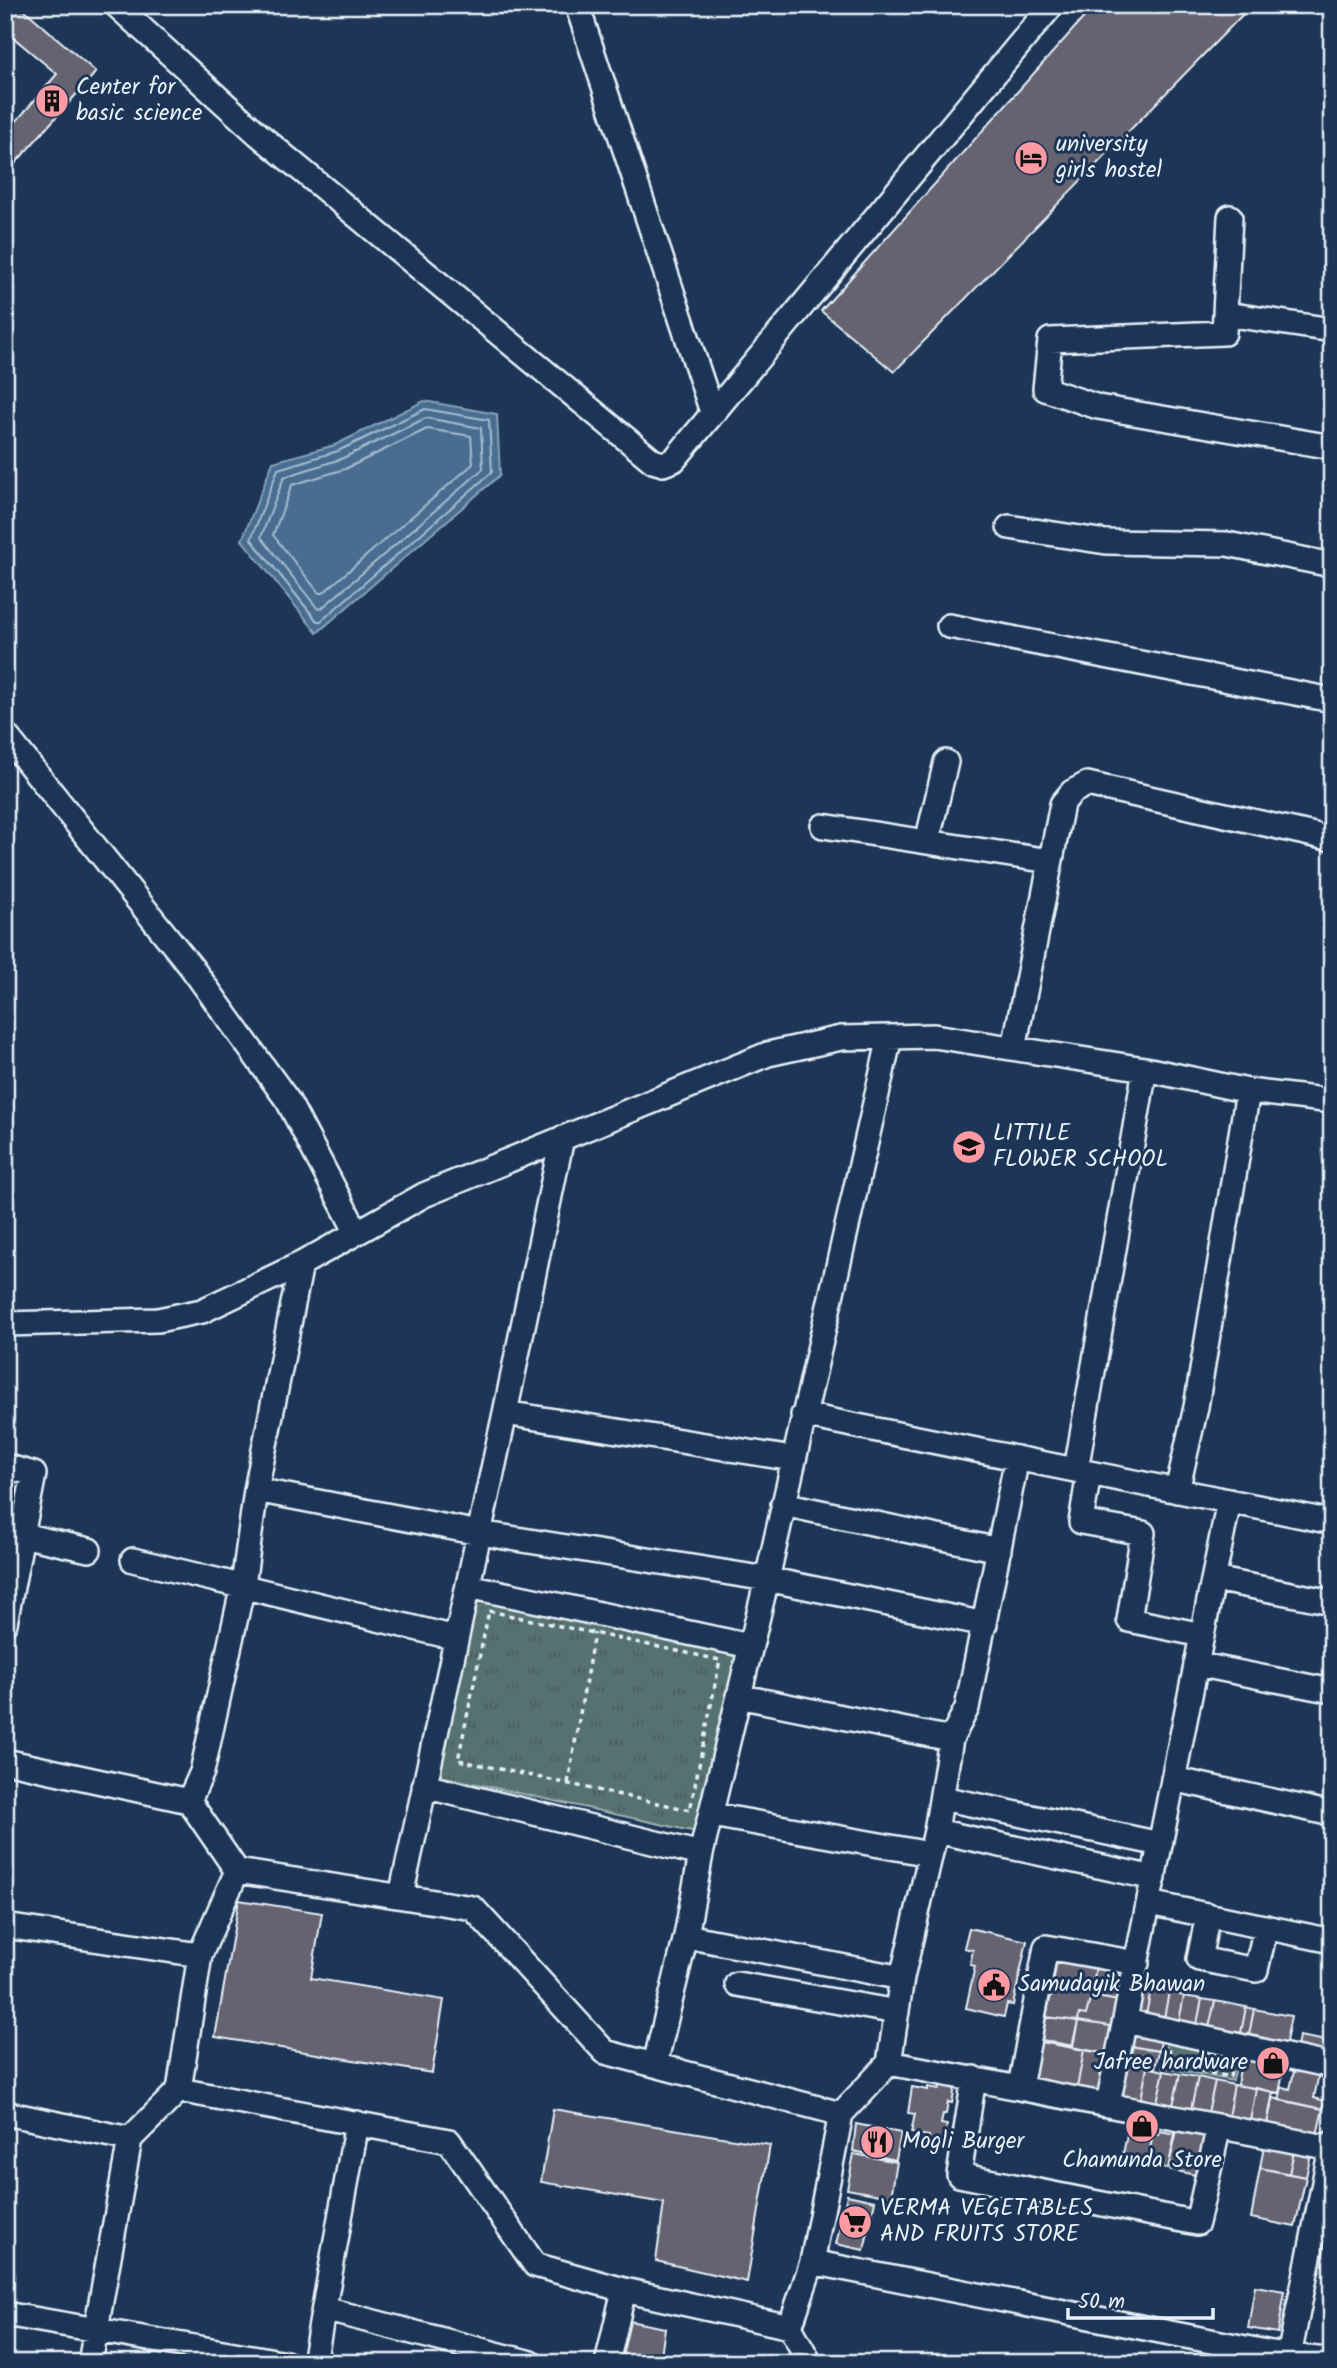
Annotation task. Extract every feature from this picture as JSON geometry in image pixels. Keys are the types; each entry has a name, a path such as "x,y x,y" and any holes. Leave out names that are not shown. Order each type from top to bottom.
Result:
{"street":[{"path":"116,5 258,134 653,461 663,464 674,460 1052,5"},
{"path":"577,5 712,412"},
{"path":"1230,217 1224,333 1049,340 1045,389 1098,407 1332,447"},
{"path":"1226,314 1332,330"},
{"path":"1009,527 1106,542 1227,544 1332,565"},
{"path":"949,626 1332,700"},
{"path":"5,734 192,968 288,1101 356,1231"},
{"path":"927,842 946,762"},
{"path":"1014,1048 1062,804 1072,792 1087,784 1332,839"},
{"path":"823,826 1050,861"},
{"path":"5,1324 158,1320 202,1311 301,1264 424,1195 768,1054 841,1038 933,1036 1145,1069 1248,1091 1332,1101"},
{"path":"655,2064 890,1037"},
{"path":"1145,1069 1083,1471 1081,1522 1143,1533 1129,1619 1202,1635"},
{"path":"1177,1491 1196,1406 1248,1091"},
{"path":"401,1896 562,1138"},
{"path":"188,1801 202,1772 243,1585 257,1490 301,1264"},
{"path":"505,1413 793,1459"},
{"path":"803,1415 1332,1522"},
{"path":"810,2363 790,2327 812,2262 841,2114 889,2063 902,1978 936,1831 951,1739 967,1708 1017,1458"},
{"path":"5,1466 34,1474 15,1549 5,1623"},
{"path":"257,1490 479,1534 767,1579 985,1624"},
{"path":"1108,2105 1229,1501"},
{"path":"783,1504 999,1550"},
{"path":"15,1549 89,1550"},
{"path":"133,1560 456,1638"},
{"path":"1214,1579 1332,1602"},
{"path":"468,1586 750,1646"},
{"path":"1196,1664 1332,1690"},
{"path":"738,1696 951,1739"},
{"path":"5,1761 188,1801 237,1871 473,1908 606,2052 841,2114"},
{"path":"1173,1779 1332,1814"},
{"path":"424,1786 701,1854"},
{"path":"942,1798 1160,1844"},
{"path":"712,1815 930,1854"},
{"path":"936,1831 1154,1878"},
{"path":"90,2363 130,2139 178,2090 200,1955 237,1871"},
{"path":"1149,1903 1332,1941"},
{"path":"1208,1915 1199,1959 1256,1970 1266,1927"},
{"path":"5,1926 200,1955"},
{"path":"686,1936 902,1978"},
{"path":"1020,2087 1046,1947 1136,1963"},
{"path":"737,1984 897,2012"},
{"path":"1125,2021 1332,2066"},
{"path":"889,2063 1331,2146 1276,2357"},
{"path":"974,2078 960,2175 1197,2223 1219,2126"},
{"path":"178,2090 449,2141 535,2265 624,2290 790,2327"},
{"path":"5,2113 130,2139"},
{"path":"314,2363 357,2123"},
{"path":"812,2262 1276,2357 1332,2361"},
{"path":"607,2363 624,2290"},
{"path":"324,2309 450,2353 531,2363"},
{"path":"5,2314 286,2363"}],"path":[{"path":"489,1611 594,1633 720,1660 690,1810 458,1760 489,1611"},
{"path":"567,1784 594,1633"}],"green space":[{"path":"476,1597 742,1651 701,1833 436,1775"},
{"path":"1168,2039 1239,2054 1233,2081 1162,2067"}],"water":[{"path":"424,401 497,414 500,475 317,633 242,540 273,462 335,445"}],"building":[{"name":"Center for basic science","path":"5,5 19,5 96,72 12,167 5,160 5,127 9,130 57,74 9,34 5,39"},
{"name":"university girls hostel","path":"1095,5 1252,5 894,372 821,311"},
{"path":"239,1900 322,1913 311,1978 444,2000 432,2073 215,2037"},
{"name":"Samudayik Bhawan","path":"969,1928 1027,1941 1013,2005 1007,2004 1004,2017 966,2008 975,1966 970,1965 973,1950 964,1948"},
{"path":"1057,1959 1096,1967 1091,1996 1052,1989"},
{"path":"1096,1967 1129,1972 1124,2002 1091,1996"},
{"path":"1137,1986 1151,1989 1145,2020 1131,2017"},
{"path":"1052,1989 1091,1996 1086,2015 1079,2014 1078,2021 1046,2017"},
{"path":"1151,1989 1169,1992 1163,2023 1145,2020"},
{"path":"1169,1992 1184,1996 1178,2026 1163,2023"},
{"path":"1091,1996 1124,2002 1117,2027 1078,2021 1079,2014 1086,2015"},
{"path":"1184,1996 1202,1999 1196,2029 1178,2026"},
{"path":"1202,1999 1215,2001 1208,2032 1196,2029"},
{"path":"1215,2001 1246,2007 1240,2038 1208,2032"},
{"path":"1246,2007 1254,2009 1248,2040 1240,2038"},
{"path":"1254,2009 1291,2016 1285,2047 1248,2040"},
{"path":"1046,2017 1078,2021 1073,2046 1042,2040"},
{"path":"1078,2021 1117,2027 1113,2055 1072,2047"},
{"path":"1127,2029 1162,2036 1159,2051 1124,2045"},
{"path":"1299,2036 1332,2042 1332,2059 1296,2052"},
{"path":"1041,2042 1084,2050 1077,2088 1034,2081"},
{"path":"1124,2045 1159,2051 1155,2068 1121,2062"},
{"path":"1084,2050 1113,2055 1106,2094 1077,2088"},
{"path":"1243,2053 1285,2062 1279,2093 1237,2085"},
{"path":"1129,2063 1147,2067 1141,2099 1117,2094 1121,2073 1127,2074"},
{"path":"1147,2067 1164,2071 1157,2102 1141,2099"},
{"path":"1295,2067 1319,2073 1314,2098 1326,2101 1323,2109 1279,2100 1282,2087 1290,2089"},
{"path":"1164,2071 1180,2074 1173,2105 1157,2102"},
{"path":"1180,2074 1198,2077 1191,2109 1173,2105"},
{"path":"1198,2077 1215,2081 1208,2113 1191,2109"},
{"path":"1215,2081 1234,2085 1228,2117 1208,2113"},
{"path":"941,2085 955,2087 952,2103 948,2102 946,2114 943,2114 941,2124 947,2125 943,2146 928,2143 929,2136 911,2133 915,2114 908,2113 912,2087 928,2090 928,2087 939,2089"},
{"path":"1234,2085 1256,2088 1250,2121 1228,2117"},
{"path":"1256,2088 1273,2092 1267,2124 1250,2121"},
{"path":"1273,2098 1323,2109 1317,2135 1267,2124"},
{"path":"553,2109 770,2145 747,2282 656,2261 664,2203 541,2182"},
{"path":"1130,2120 1155,2124 1147,2164 1122,2159"},
{"name":"Mogli Burger","path":"856,2124 901,2133 896,2160 853,2151"},
{"path":"1178,2126 1214,2135 1204,2177 1168,2169"},
{"path":"1160,2131 1175,2134 1168,2169 1147,2164 1153,2134 1159,2135"},
{"path":"1264,2145 1294,2151 1289,2174 1260,2168"},
{"path":"1294,2151 1311,2154 1306,2177 1289,2174"},
{"path":"854,2154 897,2162 891,2197 847,2189"},
{"path":"1260,2168 1306,2177 1295,2227 1251,2218"},
{"name":"VERMA VEGETABLES AND FRUITS STORE","path":"847,2195 875,2201 864,2250 836,2244"},
{"path":"1255,2286 1285,2291 1278,2333 1248,2328"},
{"path":"629,2321 665,2328 660,2363 621,2361"}],"place":[{"name":"Center for basic science","path":"52,101"},
{"name":"university girls hostel","path":"1031,158"},
{"name":"LITTILE FLOWER SCHOOL","path":"969,1147"},
{"name":"Samudayik Bhawan","path":"994,1985"},
{"name":"Jafree hardware","path":"1273,2063"},
{"name":"Chamunda Store","path":"1142,2126"},
{"name":"Mogli Burger","path":"877,2142"},
{"name":"VERMA VEGETABLES AND FRUITS STORE","path":"855,2222"}]}
